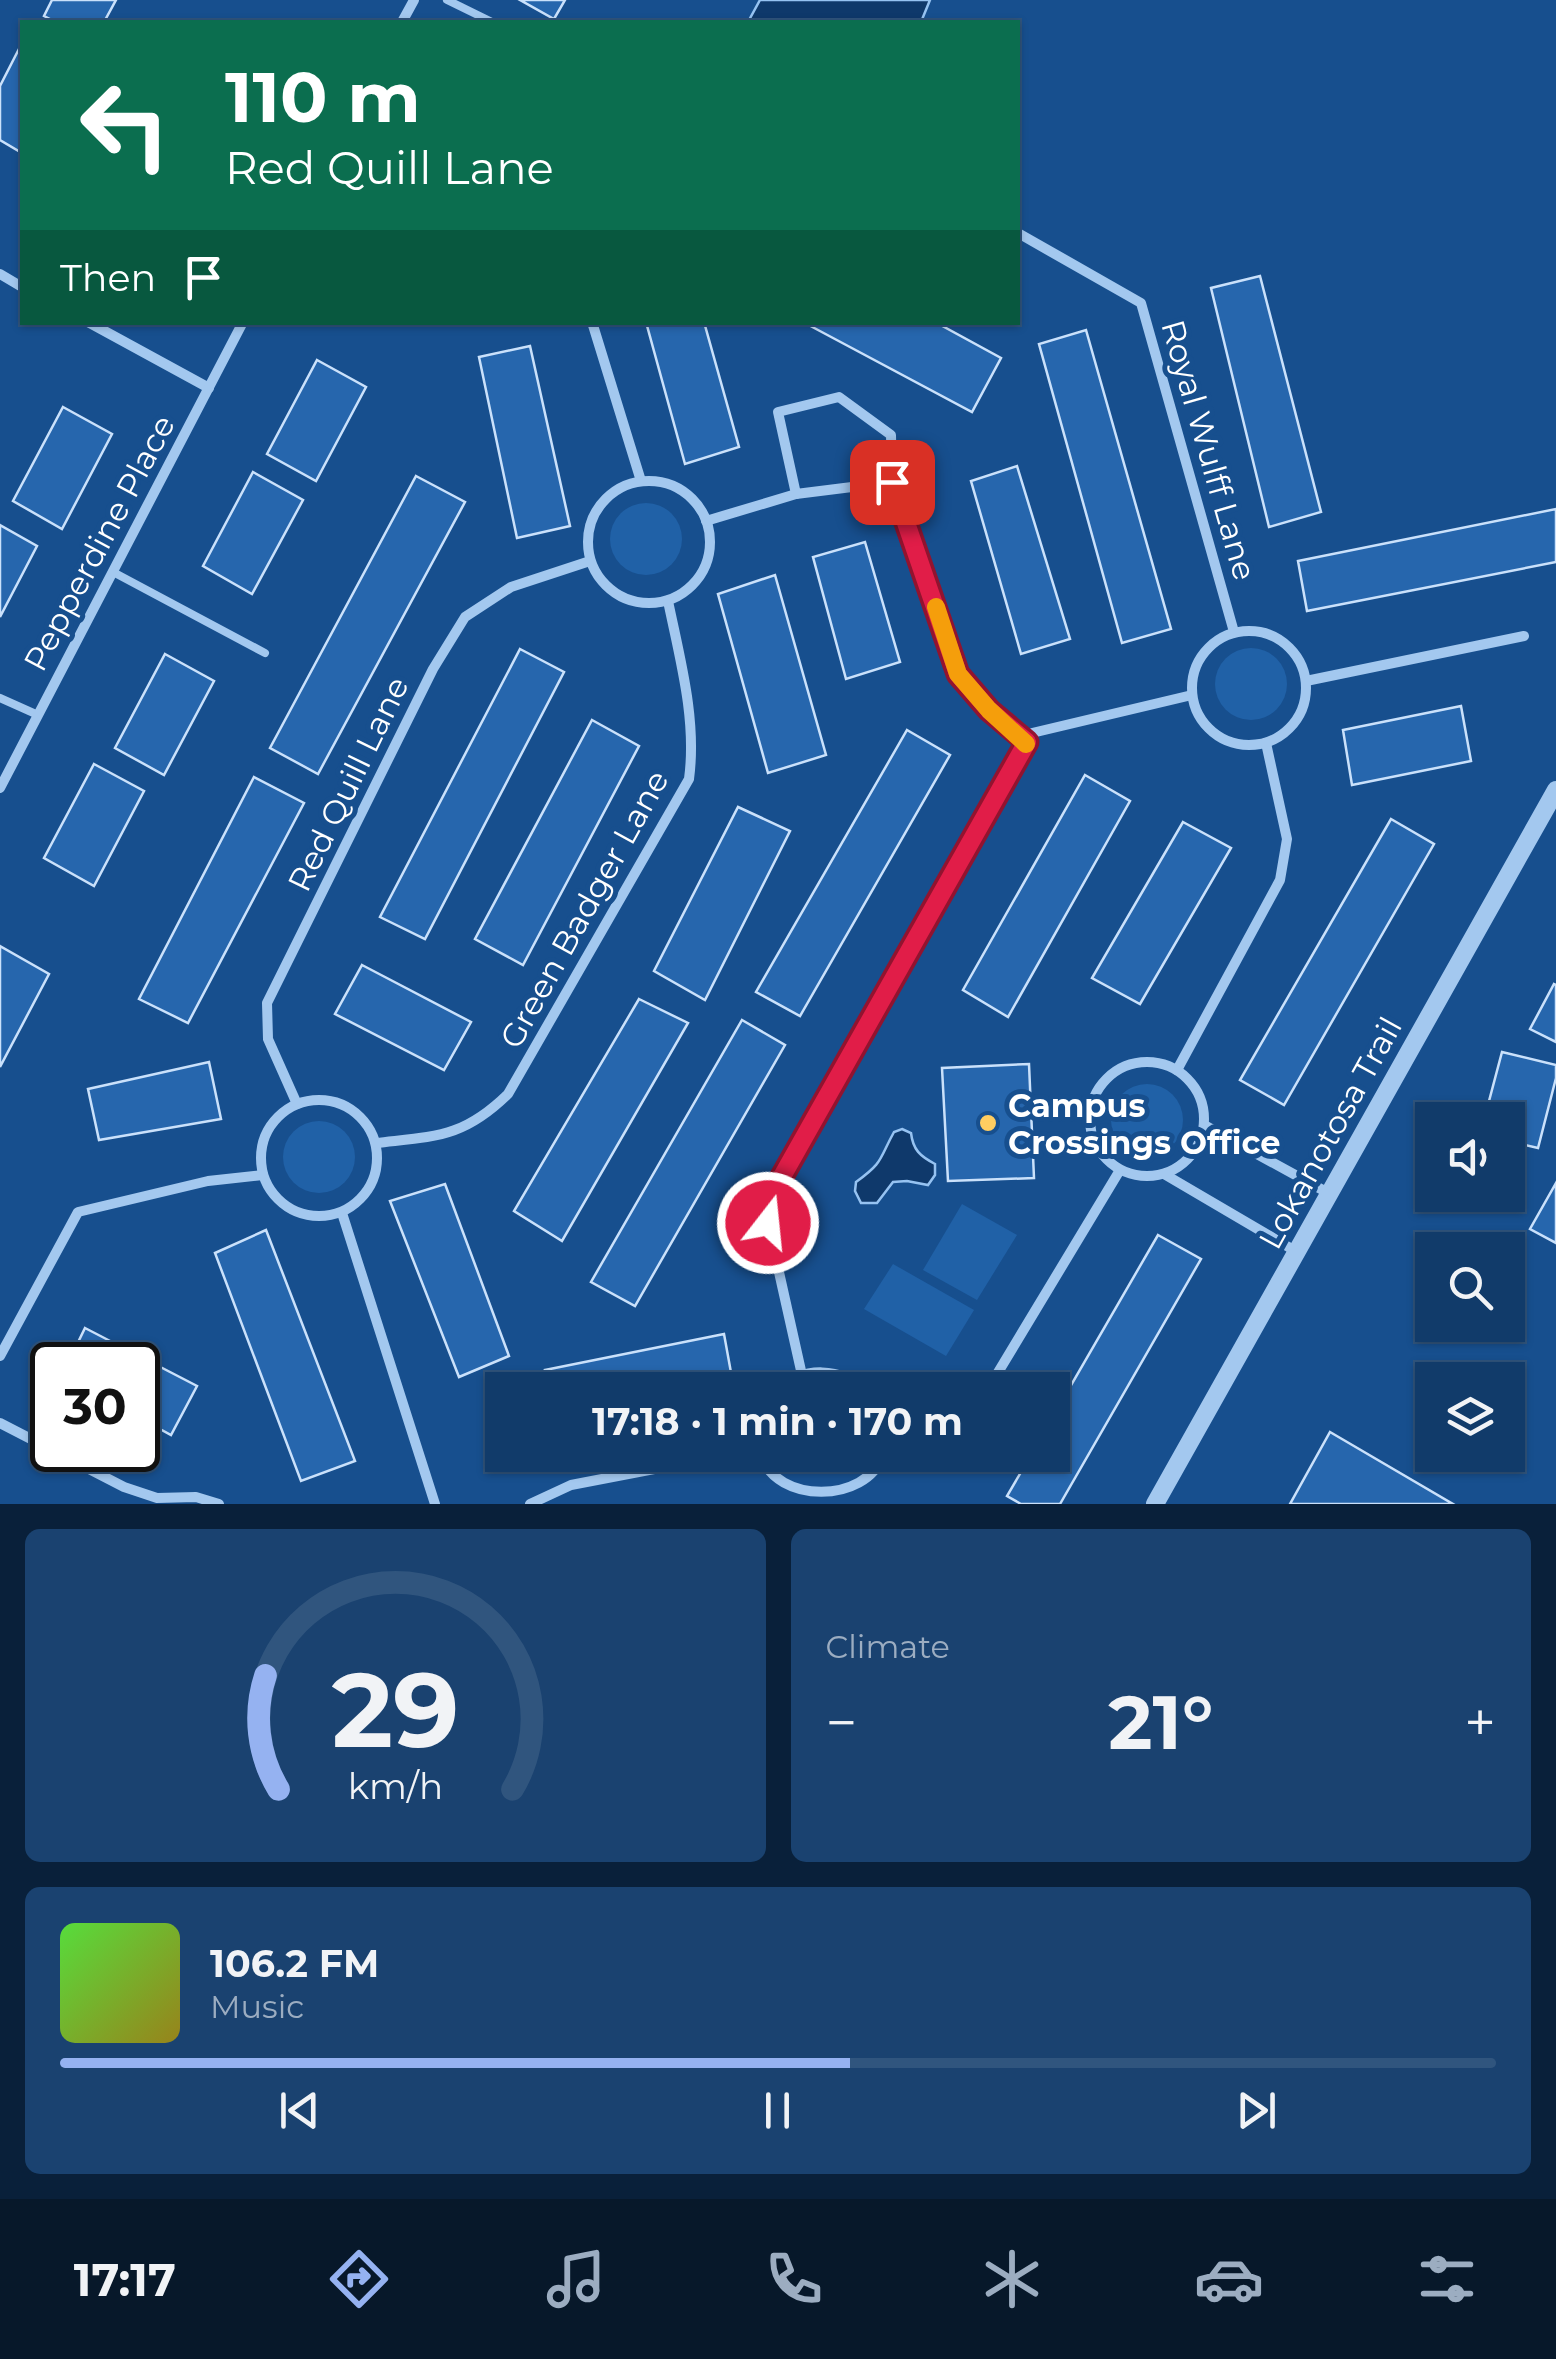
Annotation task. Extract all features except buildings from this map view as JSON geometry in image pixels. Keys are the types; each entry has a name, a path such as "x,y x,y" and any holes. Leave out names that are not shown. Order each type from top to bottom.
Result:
{"street":[{"name":"Royal Wulff Lane","path":"1020,234 1141,303 1234,632"},
{"path":"94,325 209,388"},
{"name":"Pepperdine Place","path":"0,788 242,325"},
{"path":"593,325 641,481"},
{"path":"796,494 778,412 839,397 891,435 892,482 958,674 989,710 1027,742"},
{"path":"641,481 673,486 688,494 706,521 709,553 704,568 695,582 668,600 649,604 630,601 612,592 598,579 590,561 589,526 597,509 609,496 641,481"},
{"path":"706,521 796,494 892,482"},
{"name":"Red Quill Lane","path":"296,1104 268,1039 266,1004 433,669 465,617 510,586 590,561"},
{"name":"Green Badger Lane","path":"376,1143 448,1134 482,1119 508,1094 688,779 692,755 686,694 668,600"},
{"path":"1256,631 1274,636 1290,647 1306,681 1305,700 1297,718 1285,732 1266,744 1231,743 1214,735 1201,721 1192,695 1195,667 1205,650 1234,632 1256,631"},
{"path":"1306,681 1524,636"},
{"path":"801,1372 768,1223 771,1196 1032,733 1192,695"},
{"path":"1177,1070 1280,880 1286,839 1266,744"},
{"name":"Lokanotosa Trail","path":"1154,1504 1556,790"},
{"path":"1142,1061 1160,1063 1177,1070 1199,1093 1204,1125 1191,1155 1179,1167 1164,1174 1134,1176 1105,1160 1095,1144 1090,1108 1108,1076 1142,1061"},
{"path":"313,1100 345,1105 370,1128 376,1143 375,1176 368,1192 342,1213 303,1215 285,1206 271,1192 263,1175 263,1141 282,1113 296,1104 313,1100"},
{"path":"1204,1125 1330,1194"},
{"path":"997,1372 1120,1170"},
{"path":"1164,1174 1297,1252"},
{"path":"0,1356 78,1212 208,1181 263,1175"},
{"path":"342,1213 435,1504"},
{"path":"0,1423 124,1488 157,1498 196,1497 219,1504"},
{"path":"530,1504 570,1485 638,1472"},
{"path":"770,1472 774,1481 792,1494 811,1500 840,1501 868,1481 873,1472"}],"lane":[{"path":"447,0 488,20"},
{"path":"113,572 265,653"},
{"path":"0,698 38,715"}],"shaded area":[{"path":"760,0 930,0 922,20 749,20"},
{"path":"646,503 671,514 682,539 671,564 646,575 621,564 610,539 621,514"},
{"path":"1251,648 1276,659 1287,684 1276,709 1251,720 1226,709 1215,684 1226,659"},
{"path":"1147,1084 1172,1095 1183,1120 1172,1145 1147,1156 1122,1145 1111,1120 1122,1095"},
{"path":"319,1121 344,1132 355,1157 344,1182 319,1193 294,1182 283,1157 294,1132"},
{"path":"902,1129 911,1133 918,1152 935,1164 935,1175 928,1185 893,1182 877,1203 861,1203 855,1191 856,1182 876,1165 894,1132"},
{"path":"962,1204 1017,1235 977,1300 923,1270"},
{"path":"893,1264 974,1310 946,1356 864,1309"}],"slow traffic":[{"path":"936,607 958,674 1026,744"}],"place":[{"name":"Campus Crossings Office","path":"988,1123"}],"route":[{"path":"768,1223 771,1196 1027,742 989,710 958,674 892,482"}]}
